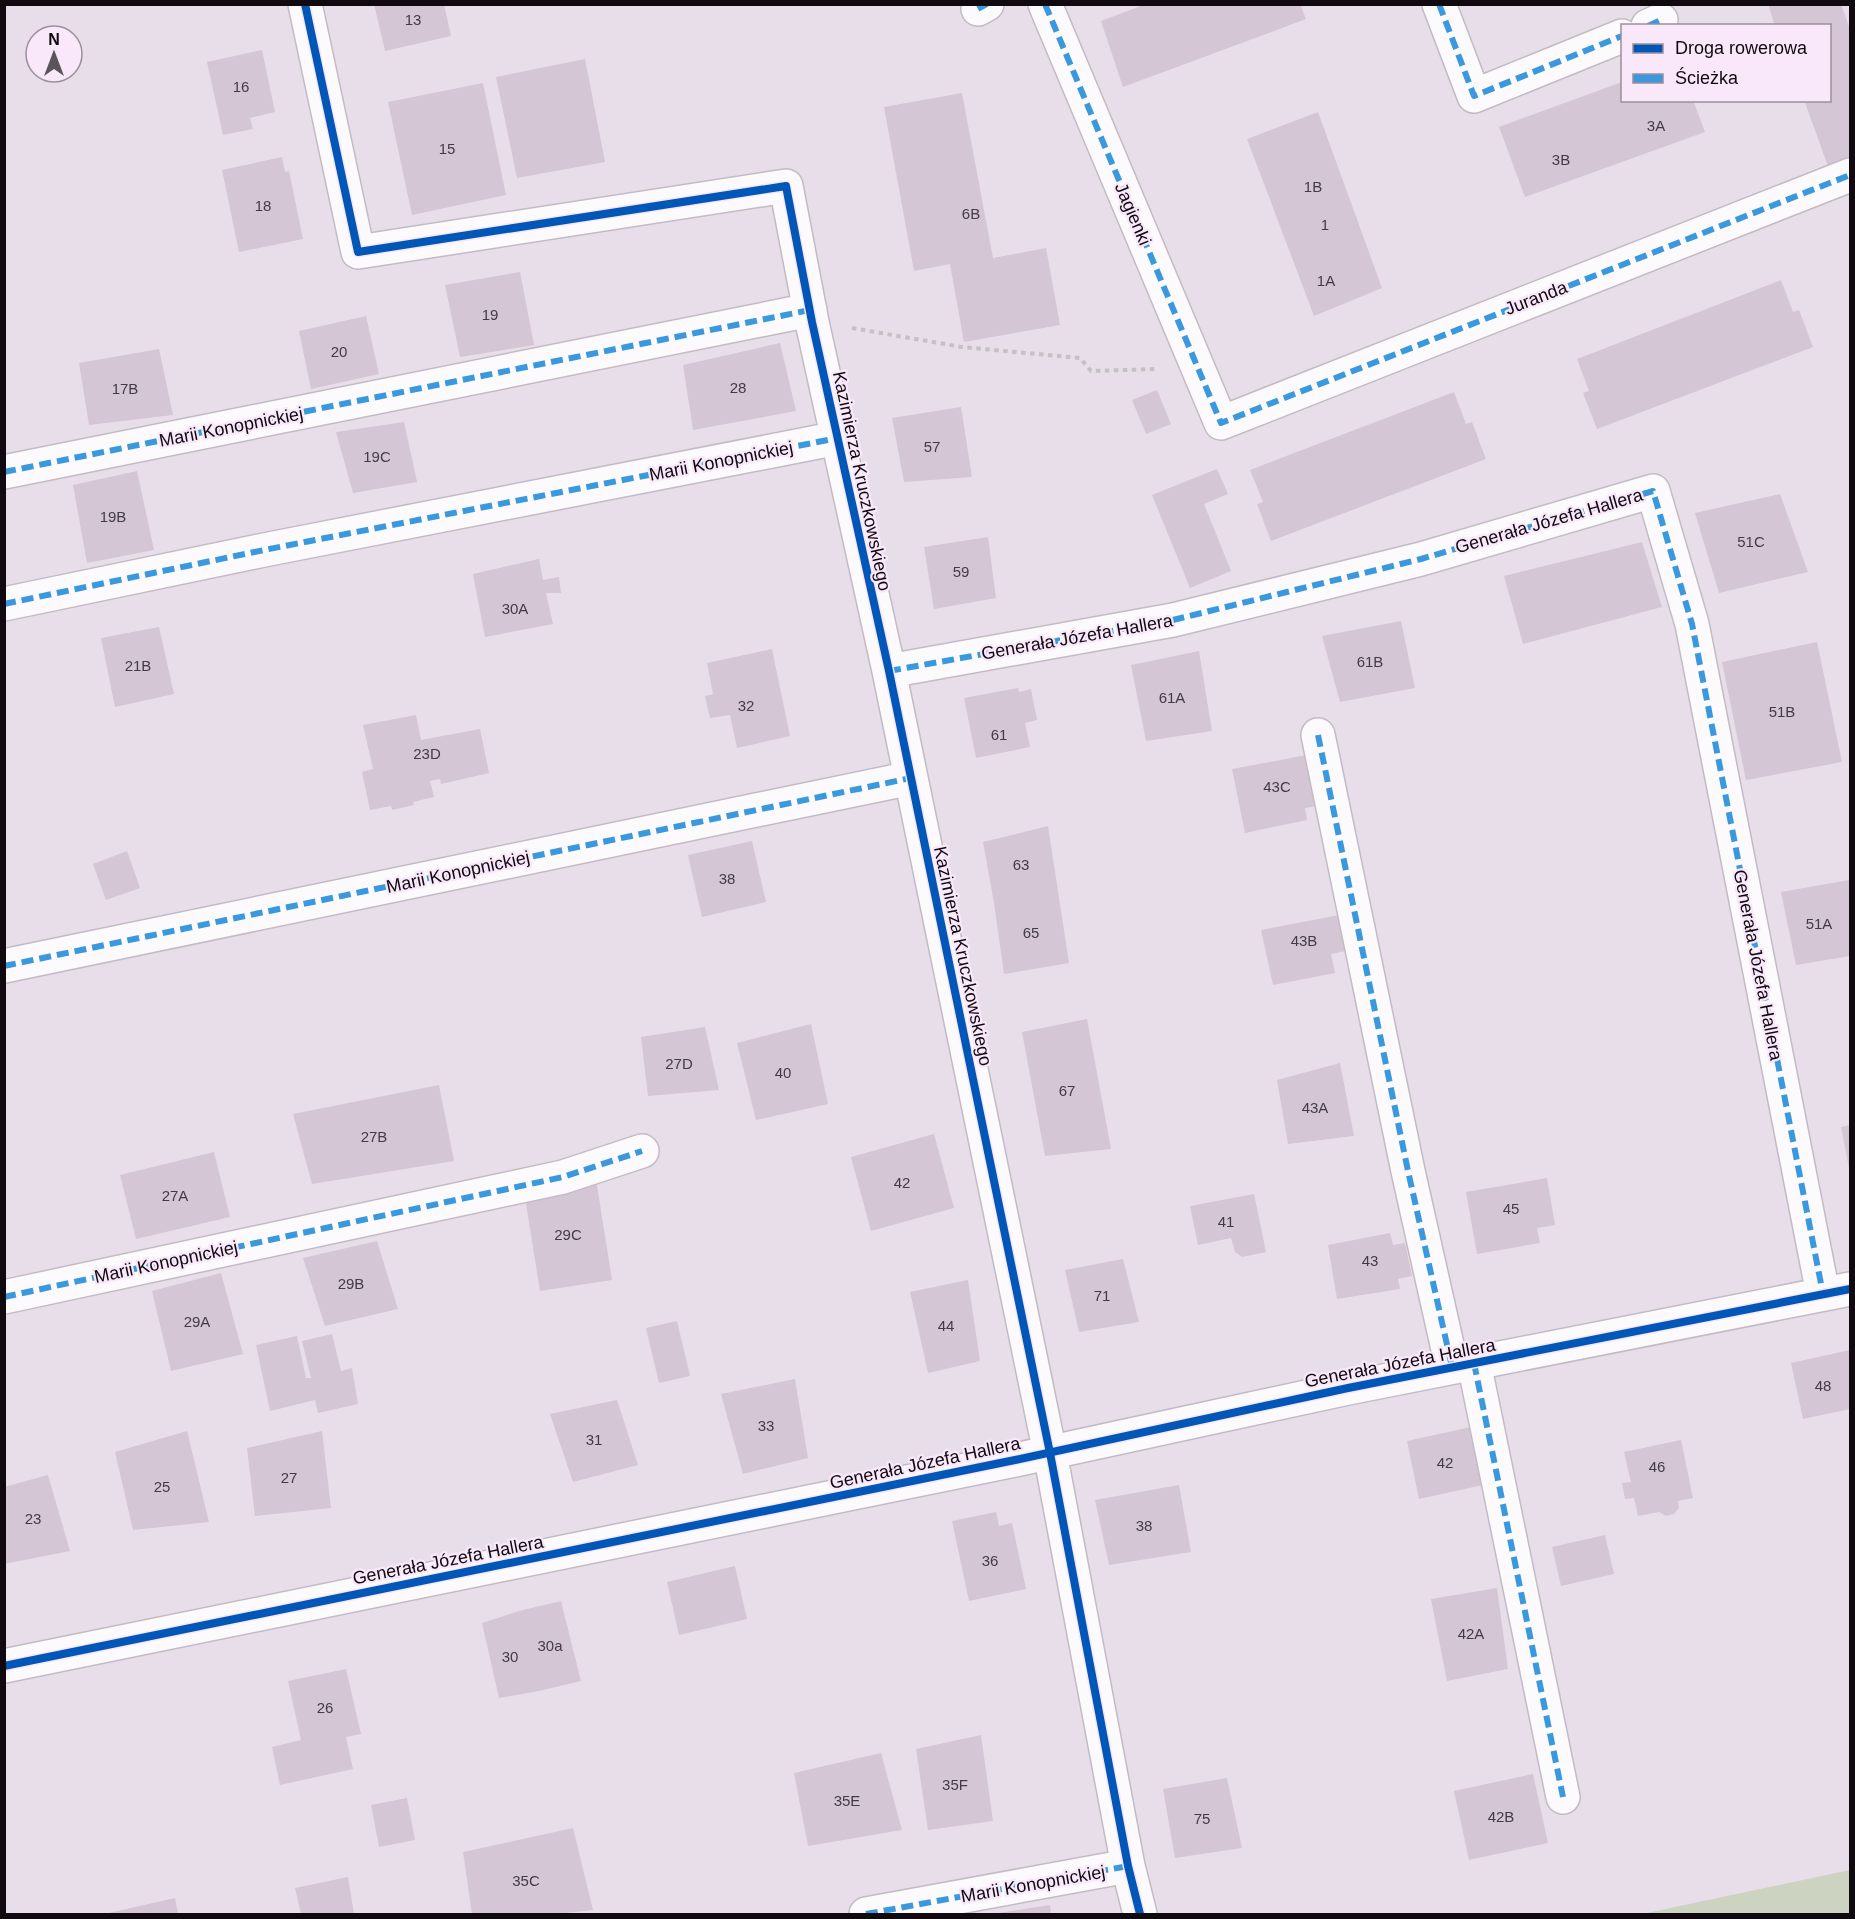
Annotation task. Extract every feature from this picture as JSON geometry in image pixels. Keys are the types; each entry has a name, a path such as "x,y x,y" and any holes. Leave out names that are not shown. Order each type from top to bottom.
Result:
{"street":[{"name":"Kazimierza Kruczkowskiego","path":"305,4 358,252 786,186 811,316 889,671 1050,1453 1128,1866 1140,1914"},
{"name":"Jagienki","path":"1045,4 1221,423"},
{"path":"1438,4 1474,96 1621,37"},
{"name":"Juranda","path":"1221,423 1851,175"},
{"name":"Marii Konopnickiej","path":"4,472 811,316"},
{"name":"Marii Konopnickiej","path":"4,604 264,550 838,438"},
{"name":"Generała Józefa Hallera","path":"4,1666 1050,1453 1463,1365 1837,1291 1692,624 1653,491 1421,559 1173,620 889,671"},
{"name":"Generała Józefa Hallera","path":"1318,735 1408,1171 1463,1365 1563,1797"},
{"name":"Marii Konopnickiej","path":"4,966 911,778"},
{"name":"Marii Konopnickiej","path":"4,1296 563,1177 642,1151"},
{"name":"Marii Konopnickiej","path":"866,1914 1128,1866"}],"path":[{"path":"811,316 962,347 1080,358 1091,371 1198,368"}],"green space":[{"path":"1850,1870 1850,1914 1642,1914"}],"building":[{"path":"374,4 444,4 451,36 385,51"},
{"path":"1146,4 1300,4 1306,19 1123,87 1101,21"},
{"path":"1768,4 1841,4 1850,29 1850,157 1828,166 1805,102 1831,102 1831,24 1774,24"},
{"path":"262,50 275,112 250,118 253,129 223,135 207,62"},
{"path":"585,59 605,162 517,178 496,77"},
{"path":"1621,82 1621,102 1694,102 1705,132 1525,197 1499,127"},
{"path":"483,83 506,195 412,215 388,102"},
{"path":"962,93 993,258 1046,248 1060,325 964,342 950,264 914,271 884,107"},
{"path":"1318,112 1382,288 1314,316 1247,139"},
{"path":"282,157 285,172 289,171 303,239 239,252 222,170"},
{"path":"520,272 534,345 460,357 445,285"},
{"path":"1781,280 1793,312 1799,310 1813,347 1597,429 1583,393 1589,391 1577,359"},
{"path":"366,316 379,374 311,389 299,331"},
{"path":"780,343 796,411 693,430 683,365"},
{"path":"159,349 173,415 89,425 79,363"},
{"path":"1157,390 1171,424 1146,434 1132,400"},
{"path":"1454,392 1466,424 1472,422 1486,459 1271,541 1257,504 1263,502 1250,470"},
{"path":"961,407 972,477 904,482 892,418"},
{"path":"404,422 417,482 353,493 336,432"},
{"path":"1217,469 1228,494 1204,504 1231,571 1190,588 1152,495"},
{"path":"137,471 154,550 87,563 73,485"},
{"path":"1780,494 1808,572 1719,593 1695,513"},
{"path":"988,537 996,598 934,609 924,547"},
{"path":"1642,542 1662,607 1523,644 1504,576"},
{"path":"539,559 543,580 559,577 561,593 546,593 553,624 485,637 473,574"},
{"path":"1401,621 1415,688 1340,702 1322,636"},
{"path":"159,627 174,694 115,707 101,638"},
{"path":"1817,642 1842,762 1746,780 1722,662"},
{"path":"772,649 790,736 737,748 730,715 710,718 705,696 713,694 707,663"},
{"path":"1199,651 1212,731 1146,741 1131,665"},
{"path":"1018,688 1019,692 1031,689 1037,720 1025,723 1030,747 976,758 964,698"},
{"path":"416,715 421,740 480,729 489,773 441,784 440,779 430,781 434,797 392,810 391,806 370,810 362,772 373,769 363,725"},
{"path":"1312,754 1322,805 1305,808 1307,820 1245,833 1232,769"},
{"path":"1048,826 1069,963 1004,974 983,842"},
{"path":"752,841 766,902 702,917 688,855"},
{"path":"127,851 140,888 106,900 93,864"},
{"path":"1849,880 1850,956 1796,965 1781,892"},
{"path":"1339,915 1346,951 1331,954 1335,973 1273,985 1261,930"},
{"path":"1087,1019 1111,1149 1045,1156 1022,1032"},
{"path":"811,1024 828,1104 756,1120 737,1043"},
{"path":"705,1027 719,1090 648,1096 641,1037"},
{"path":"1340,1063 1354,1136 1288,1144 1277,1080"},
{"path":"439,1085 454,1161 312,1184 293,1114"},
{"path":"1850,1125 1850,1168 1849,1168 1841,1127"},
{"path":"934,1134 954,1208 871,1231 851,1157"},
{"path":"214,1152 230,1217 136,1239 120,1175"},
{"path":"1547,1178 1555,1225 1537,1228 1540,1243 1477,1254 1466,1192"},
{"path":"596,1179 612,1280 540,1291 524,1191"},
{"path":"1254,1194 1266,1252 1242,1257 1235,1252 1231,1238 1198,1245 1190,1206"},
{"path":"1390,1233 1393,1245 1405,1243 1412,1276 1398,1279 1400,1289 1337,1299 1328,1245"},
{"path":"377,1241 398,1309 325,1326 303,1258"},
{"path":"1123,1259 1139,1322 1079,1332 1065,1270"},
{"path":"221,1273 243,1354 171,1371 152,1291"},
{"path":"968,1280 980,1361 928,1373 910,1292"},
{"path":"677,1321 690,1376 659,1383 646,1328"},
{"path":"332,1334 341,1371 352,1368 358,1404 318,1413 315,1400 270,1411 256,1345 297,1336 306,1378 311,1378 302,1341"},
{"path":"1850,1350 1850,1409 1803,1419 1791,1363"},
{"path":"795,1379 808,1458 743,1474 721,1394"},
{"path":"617,1400 638,1465 573,1482 550,1414"},
{"path":"1471,1427 1483,1485 1419,1499 1407,1441"},
{"path":"187,1431 209,1522 133,1530 115,1452"},
{"path":"322,1431 331,1508 255,1516 247,1448"},
{"path":"1681,1440 1693,1498 1678,1501 1679,1508 1674,1514 1666,1516 1659,1512 1638,1516 1634,1498 1625,1499 1622,1483 1631,1482 1624,1452"},
{"path":"48,1475 70,1551 4,1564 4,1487"},
{"path":"1179,1485 1191,1552 1109,1565 1095,1500"},
{"path":"996,1512 999,1526 1012,1523 1026,1589 969,1601 952,1521"},
{"path":"1605,1535 1614,1574 1561,1586 1552,1547"},
{"path":"735,1566 747,1619 679,1635 667,1582"},
{"path":"1497,1588 1508,1669 1447,1681 1431,1599"},
{"path":"561,1601 581,1681 499,1698 482,1623"},
{"path":"346,1669 361,1734 346,1737 353,1769 280,1785 272,1747 301,1740 288,1681"},
{"path":"981,1735 993,1821 928,1830 916,1749"},
{"path":"881,1753 902,1830 808,1846 794,1773"},
{"path":"1533,1774 1548,1843 1469,1860 1454,1791"},
{"path":"1227,1778 1242,1848 1175,1858 1163,1789"},
{"path":"407,1798 415,1840 379,1847 371,1805"},
{"path":"573,1828 593,1910 556,1914 472,1914 463,1852"},
{"path":"348,1877 354,1914 301,1914 295,1888"},
{"path":"175,1898 178,1914 104,1914"},
{"path":"1050,1905 1051,1914 998,1914 998,1913"}],"marked path":[{"path":"978,9 987,4"},
{"path":"1045,4 1221,423 1850,175"},
{"path":"1439,4 1474,96 1621,36"},
{"path":"1652,24 1661,20"},
{"path":"4,472 810,310"},
{"path":"4,604 264,550 838,438"},
{"path":"889,671 1173,620 1421,559 1653,491 1692,624 1823,1294"},
{"path":"1318,735 1408,1171 1452,1367"},
{"path":"4,966 911,778"},
{"path":"4,1297 563,1177 642,1151"},
{"path":"1474,1363 1563,1797"},
{"path":"866,1914 1128,1866"}],"cycle path":[{"path":"305,4 358,252 786,186 812,322 889,671 1050,1453 1128,1866 1140,1914"},
{"path":"4,1666 1015,1460 1348,1388 1850,1289"}]}
